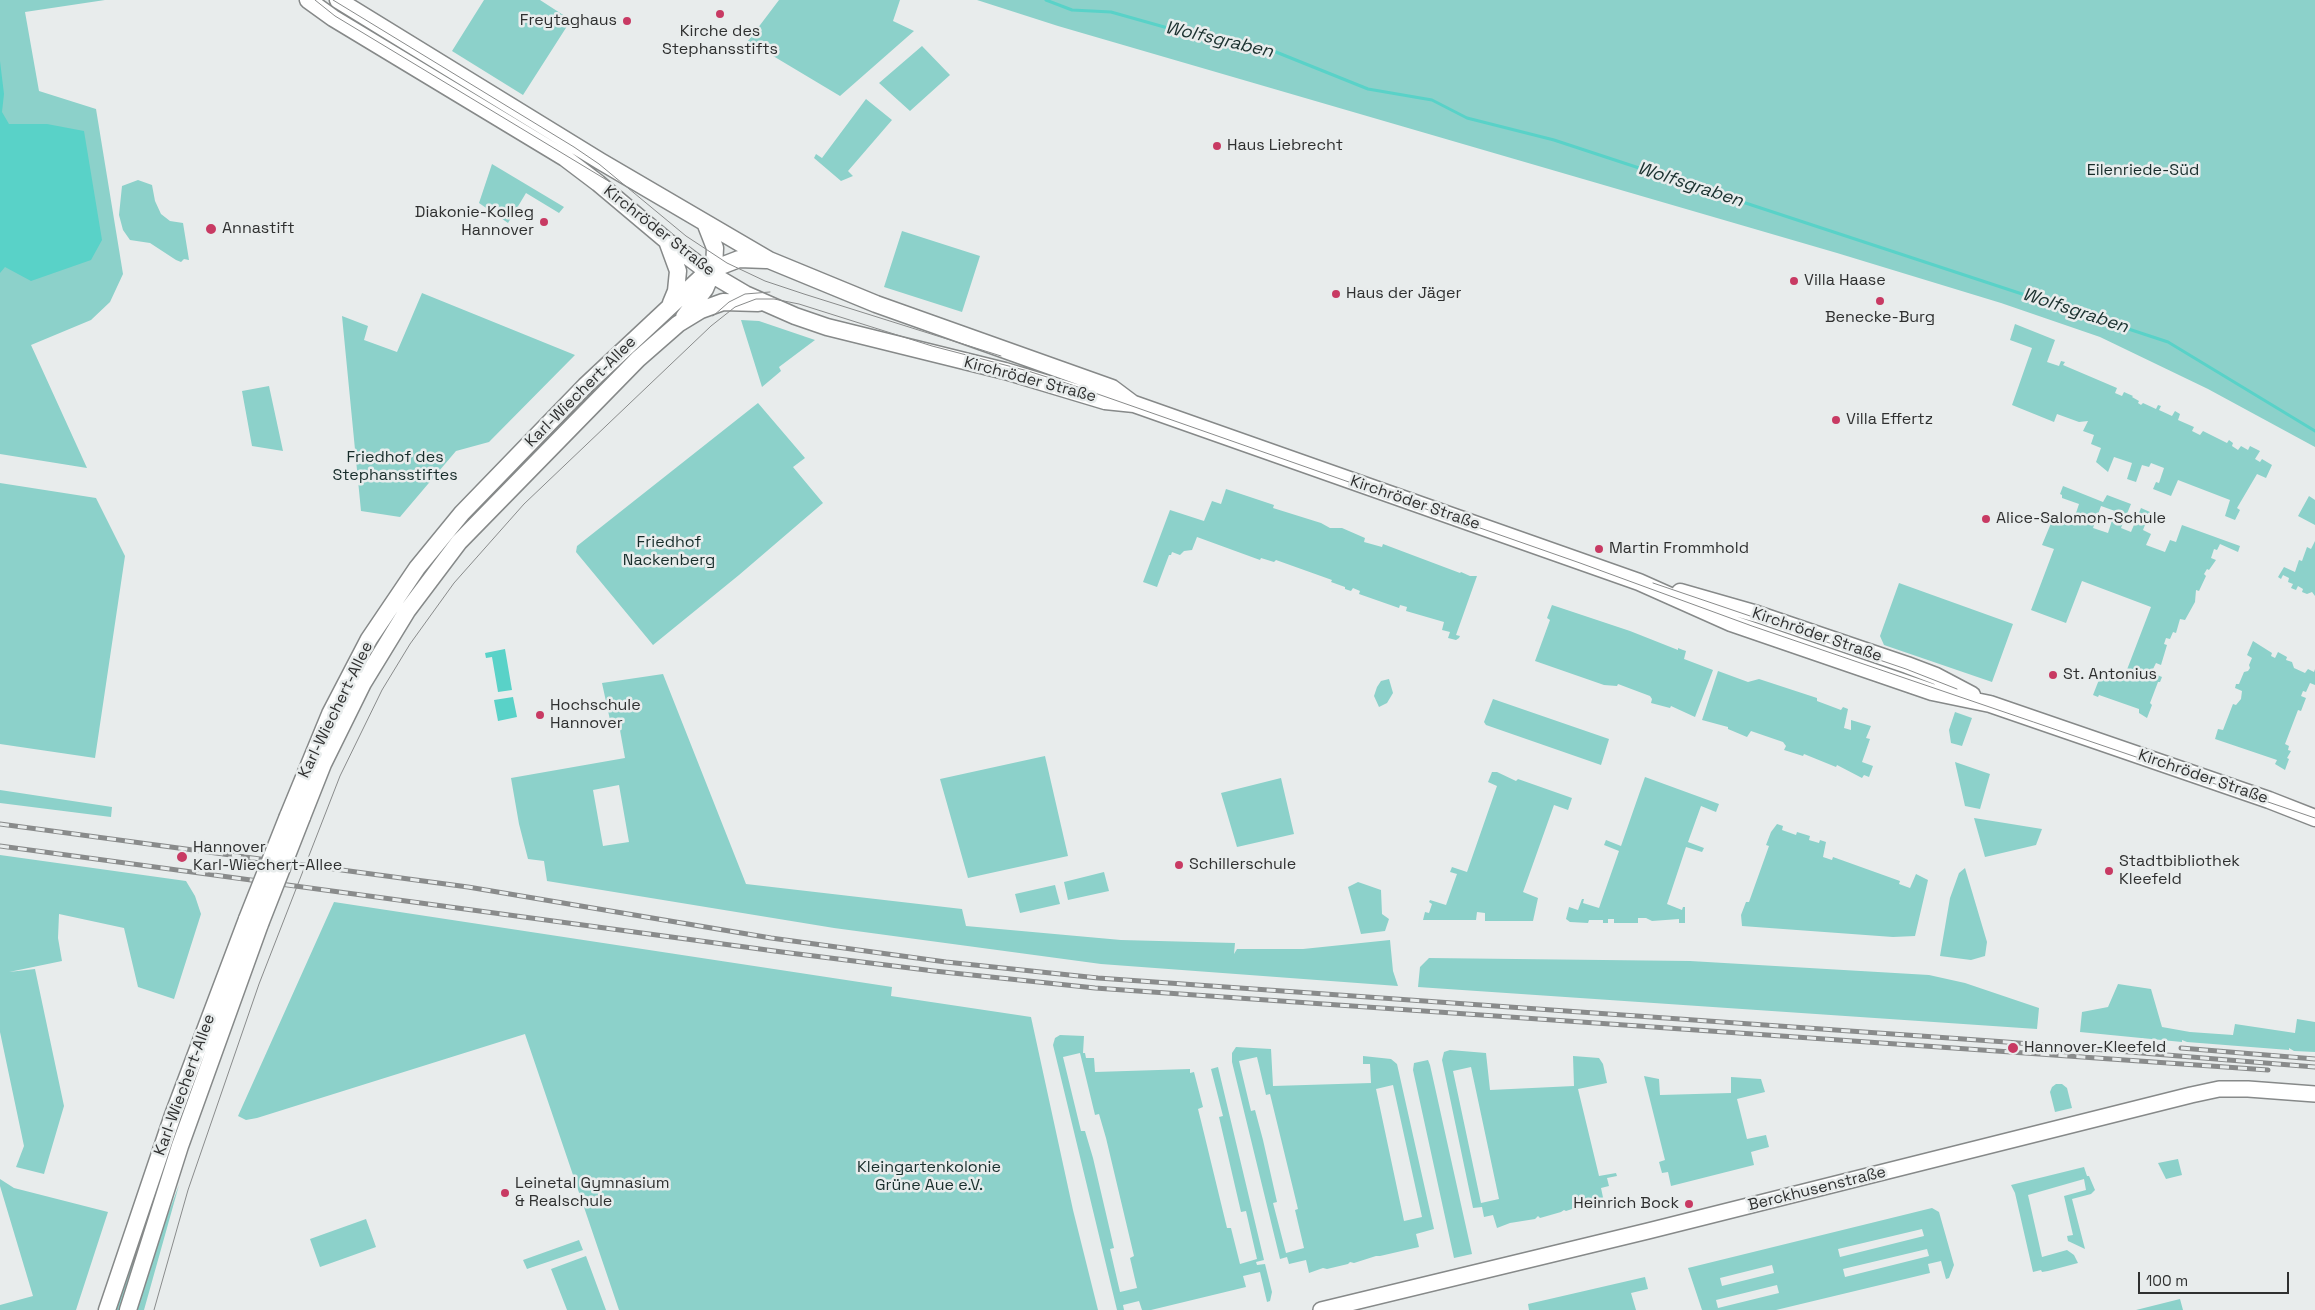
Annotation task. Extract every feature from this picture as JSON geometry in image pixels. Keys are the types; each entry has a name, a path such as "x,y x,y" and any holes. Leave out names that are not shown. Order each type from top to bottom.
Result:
{"main road":[{"name":"Kirchröder Straße","path":"308,0 341,23 565,158 667,241 711,271 766,304 815,324 976,364 1105,401 1134,404 1639,582 1737,608 1899,662 1936,676 1990,704 2311,814"},
{"name":"Kirchröder Straße","path":"338,0 768,260 818,282 1112,388 1134,404"},
{"path":"678,324 700,296 711,271 715,248 706,224"},
{"path":"667,241 678,271 676,291 671,304"},
{"name":"Karl-Wiechert-Allee","path":"107,1310 174,1115 295,816 310,759 348,676 392,602 417,568 479,495 585,386 671,304 711,271 739,259 768,260"},
{"name":"Karl-Wiechert-Allee","path":"295,816 363,683 407,611 459,542 638,359 678,324 701,310 723,302 766,304"},
{"path":"976,364 988,356 986,344"},
{"name":"Karl-Wiechert-Allee","path":"128,1310 254,921"}],"street":[{"name":"Berckhusenstraße","path":"1322,1310 1648,1231 2191,1095 2219,1090 2248,1089 2315,1094"}],"green space":[{"path":"0,0 105,0 25,12 39,91 96,109 123,274 110,302 91,320 31,345 87,468 0,454"},
{"path":"484,0 540,0 571,20 523,95 452,51"},
{"path":"779,0 900,0 893,21 914,31 840,96 748,41"},
{"name":"Eilenriede-Süd","path":"977,0 2315,0 2315,447 2208,389 2100,337 2001,303 1837,253 1058,26"},
{"path":"922,46 950,75 910,111 879,83"},
{"path":"866,99 892,120 848,171 853,176 841,181 814,158 816,154 822,158"},
{"path":"492,164 564,207 559,213 526,193 508,223 479,203"},
{"path":"138,180 152,185 155,201 161,214 170,221 183,223 189,260 184,259 181,262 150,243 130,240 123,230 119,215 122,186"},
{"path":"902,231 980,256 962,312 884,287"},
{"name":"Friedhof des Stephansstiftes","path":"422,293 575,355 489,442 456,451 400,517 361,511 342,316 368,326 364,340 397,352"},
{"path":"741,320 759,321 815,340 779,367 781,371 762,387"},
{"path":"2015,324 2055,340 2047,362 2059,366 2061,361 2065,362 2063,365 2117,388 2115,393 2122,396 2124,392 2133,396 2141,405 2143,403 2156,409 2158,405 2161,406 2159,410 2172,416 2175,411 2180,414 2178,420 2194,427 2192,431 2200,435 2203,431 2227,443 2229,440 2233,443 2232,446 2238,450 2241,446 2248,450 2250,446 2260,451 2255,459 2260,462 2262,459 2272,465 2266,478 2257,474 2237,508 2240,510 2235,520 2225,516 2230,500 2178,480 2171,496 2153,489 2156,482 2159,483 2164,468 2151,463 2149,467 2142,465 2136,482 2127,479 2132,463 2114,457 2108,472 2096,462 2101,448 2091,444 2094,435 2083,431 2088,421 2079,422 2057,414 2054,422 2012,405 2032,348 2010,340"},
{"path":"269,386 283,451 252,446 242,391"},
{"name":"Friedhof Nackenberg","path":"758,403 805,458 793,467 823,503 653,645 576,552 577,546"},
{"path":"0,483 96,498 125,556 95,758 0,744"},
{"path":"2063,486 2103,502 2107,495 2131,504 2121,528 2131,532 2141,508 2150,512 2143,530 2151,534 2146,545 2165,552 2170,540 2176,542 2182,525 2240,546 2238,552 2220,544 2217,550 2214,549 2211,558 2216,560 2204,574 2206,576 2199,591 2196,590 2195,602 2185,620 2180,619 2176,633 2173,632 2170,639 2166,638 2164,644 2167,645 2161,665 2156,663 2153,669 2158,672 2157,675 2162,677 2160,682 2158,682 2150,703 2152,705 2147,718 2139,713 2139,709 2099,695 2098,697 2093,695 2102,672 2123,680 2151,607 2082,581 2066,623 2031,610 2054,549 2042,545 2054,516 2055,519 2072,525 2079,504 2062,498 2060,494","holes":["2101,506 2115,511 2108,533 2093,528"]},
{"path":"1226,489 1274,505 1273,508 1321,523 1330,528 1342,528 1365,538 1364,542 1382,547 1383,544 1460,573 1477,576 1456,635 1460,636 1459,638 1456,640 1448,638 1450,632 1442,630 1444,622 1406,611 1407,607 1400,605 1399,608 1359,594 1360,591 1353,588 1351,591 1345,589 1345,587 1331,582 1332,580 1276,560 1274,562 1261,558 1260,560 1197,537 1192,550 1184,551 1180,555 1172,552 1169,555 1157,587 1143,582 1170,510 1204,521 1212,501 1221,504"},
{"path":"2309,496 2315,500 2315,525 2298,516"},
{"path":"2315,541 2315,596 2312,592 2307,594 2302,592 2303,589 2298,586 2296,590 2291,588 2293,584 2288,582 2289,578 2283,575 2281,579 2278,577 2284,567 2295,572 2299,560 2302,561 2307,547 2311,549"},
{"path":"1899,583 2013,624 1992,682 1884,645 1880,636"},
{"path":"1552,605 1630,631 1678,650 1678,648 1686,651 1684,659 1713,670 1695,717 1671,706 1670,708 1651,703 1652,699 1650,696 1618,684 1617,686 1604,685 1535,661 1550,620 1547,618"},
{"path":"2253,641 2272,653 2271,656 2275,658 2278,652 2287,657 2286,660 2292,662 2294,668 2305,673 2308,669 2314,672 2315,669 2315,685 2310,683 2306,692 2303,691 2301,696 2306,698 2301,711 2298,710 2285,744 2289,746 2288,750 2291,751 2287,758 2289,759 2285,770 2275,764 2277,760 2215,739 2218,729 2223,730 2233,704 2236,705 2241,699 2242,691 2235,688 2236,684 2239,684 2244,672 2250,668 2249,665 2252,658 2247,655"},
{"path":"1718,671 1748,682 1759,679 1817,698 1817,701 1841,710 1843,707 1848,709 1844,728 1851,730 1851,720 1871,726 1866,738 1870,739 1862,762 1873,766 1869,777 1864,775 1862,778 1837,765 1836,767 1804,754 1803,756 1784,750 1786,746 1783,742 1751,731 1747,737 1728,729 1728,727 1702,720"},
{"path":"663,674 746,884 962,909 966,926 1121,940 1235,943 1234,954 1237,949 1303,949 1390,940 1393,971 1398,986 1101,964 834,928 547,881 544,861 528,859 519,824 511,778 625,758 618,719 610,720 602,683","holes":["619,785 629,842 603,846 593,790"]},
{"path":"1389,679 1393,693 1387,703 1379,707 1374,696 1377,687 1381,681"},
{"path":"1493,699 1609,739 1601,765 1486,725 1484,722"},
{"path":"1955,712 1972,718 1962,746 1951,743 1949,730"},
{"path":"1045,756 1068,856 968,878 940,779"},
{"path":"1955,762 1990,774 1980,809 1965,806"},
{"path":"1492,772 1497,772 1516,781 1518,779 1572,798 1568,810 1554,805 1523,892 1538,898 1533,921 1485,921 1485,913 1477,912 1476,920 1423,920 1425,912 1429,913 1432,904 1429,902 1430,900 1446,905 1457,874 1450,872 1452,867 1467,872 1497,786 1488,782"},
{"path":"1645,777 1719,804 1716,812 1701,806 1688,842 1704,848 1702,852 1686,847 1667,904 1682,910 1685,907 1685,923 1679,923 1679,919 1652,921 1646,918 1638,918 1638,923 1614,923 1614,919 1608,919 1608,923 1603,923 1603,920 1589,920 1588,923 1570,922 1566,919 1569,907 1578,910 1582,899 1584,899 1583,903 1599,908 1619,851 1604,845 1606,840 1621,846"},
{"path":"1281,778 1294,834 1237,847 1221,793"},
{"path":"0,790 112,807 111,817 0,803"},
{"path":"1974,818 2042,829 2036,845 1985,857"},
{"path":"1777,824 1783,826 1782,830 1796,835 1797,832 1810,836 1809,840 1819,843 1820,840 1826,842 1823,857 1832,860 1833,857 1900,881 1899,884 1910,888 1916,874 1928,880 1915,936 1893,937 1742,926 1741,915 1746,902 1749,902 1769,846 1766,845 1771,832"},
{"path":"0,855 186,881 195,896 201,914 174,999 138,987 124,928 59,914 58,938 62,961 9,972 35,969 64,1106 44,1174 16,1167 24,1146 0,1032"},
{"path":"1965,868 1987,942 1985,956 1971,960 1940,956 1950,898 1959,873"},
{"path":"1104,872 1109,891 1068,900 1064,882"},
{"path":"1358,882 1381,890 1382,914 1389,919 1385,931 1361,934 1348,887"},
{"path":"1055,885 1060,904 1020,913 1015,894"},
{"name":"Kleingartenkolonie Grüne Aue e.V.","path":"334,902 892,987 891,996 1031,1017 1073,1210 1098,1310 619,1310 525,1034 257,1118 246,1120 238,1116"},
{"path":"1429,958 1690,961 1929,975 1965,983 2039,1008 2037,1029 1418,987 1420,967"},
{"path":"2118,984 2151,989 2162,1027 2190,1032 2233,1035 2235,1024 2295,1033 2297,1019 2315,1022 2315,1052 2294,1051 2289,1048 2289,1050 2187,1042 2182,1040 2182,1042 2080,1032 2082,1012 2108,1007"},
{"path":"1060,1035 1084,1036 1083,1053 1085,1053 1086,1058 1094,1058 1095,1072 1190,1069 1190,1073 1194,1072 1203,1107 1198,1109 1227,1228 1231,1228 1240,1264 1257,1259 1246,1211 1241,1212 1219,1117 1223,1116 1211,1069 1218,1067 1264,1260 1256,1262 1257,1265 1265,1264 1272,1292 1270,1301 1267,1302 1260,1272 1243,1276 1246,1287 1151,1310 1142,1310 1139,1301 1123,1305 1124,1310 1117,1310 1053,1045 1055,1038","holes":["1080,1053 1095,1115 1099,1114 1106,1138 1134,1256 1130,1258 1137,1288 1120,1292 1110,1249 1114,1248 1093,1158 1085,1131 1081,1131 1063,1057"]},
{"path":"1236,1047 1271,1049 1273,1086 1371,1083 1370,1064 1363,1064 1363,1056 1391,1059 1397,1064 1434,1229 1416,1234 1419,1247 1327,1269 1323,1268 1309,1273 1306,1260 1289,1264 1287,1257 1280,1259 1232,1062 1232,1053","holes":["1257,1057 1266,1095 1270,1094 1298,1209 1295,1210 1304,1248 1286,1253 1273,1203 1277,1202 1263,1140 1255,1110 1251,1111 1239,1061","1393,1085 1422,1217 1404,1221 1376,1089"]},
{"path":"1450,1050 1486,1053 1490,1090 1574,1086 1573,1056 1599,1058 1603,1064 1607,1083 1578,1089 1599,1176 1616,1173 1617,1176 1607,1178 1609,1186 1601,1188 1604,1202 1592,1205 1590,1203 1540,1218 1538,1216 1535,1219 1510,1223 1497,1228 1493,1215 1484,1217 1482,1207 1473,1208 1442,1060 1444,1052","holes":["1471,1067 1499,1199 1481,1203 1453,1071"]},
{"path":"1428,1060 1472,1254 1454,1258 1413,1070 1414,1063"},
{"path":"196,1072 198,1073 121,1310 112,1310"},
{"path":"1644,1076 1659,1079 1660,1095 1731,1093 1731,1077 1761,1079 1765,1092 1737,1099 1747,1139 1766,1135 1769,1147 1751,1152 1754,1165 1671,1186 1668,1172 1662,1173 1659,1162 1665,1160"},
{"path":"2056,1084 2062,1084 2067,1088 2072,1108 2055,1112 2050,1092"},
{"path":"2178,1159 2182,1175 2166,1179 2158,1163"},
{"path":"2084,1167 2095,1190 2091,1194 2072,1199 2085,1249 2068,1241 2067,1236 2073,1235 2064,1196 2086,1190 2084,1179 2028,1195 2042,1257 2067,1250 2074,1255 2078,1263 2048,1271 2033,1272 2015,1193 2011,1185"},
{"path":"0,1179 14,1188 108,1212 76,1310 0,1310 0,1305 33,1296 0,1186"},
{"path":"179,1185 144,1310 137,1310 165,1222"},
{"path":"1932,1208 1939,1212 1954,1265 1949,1278 1946,1279 1941,1261 1928,1264 1930,1273 1776,1310 1702,1310 1688,1268","holes":["1922,1229 1924,1236 1840,1257 1838,1249","1927,1249 1929,1256 1845,1277 1843,1269","1772,1265 1774,1273 1722,1286 1720,1278","1777,1285 1779,1293 1718,1308 1716,1300"]},
{"path":"366,1219 376,1247 320,1267 310,1239"},
{"path":"579,1240 583,1250 527,1269 523,1260"},
{"path":"586,1256 606,1310 567,1310 551,1269"},
{"path":"1645,1277 1648,1289 1631,1293 1636,1310 1529,1310 1528,1304"},
{"path":"2180,1299 2183,1310 2136,1310"}],"shaded area":[{"path":"0,61 4,94 2,112 9,124 47,124 84,131 102,240 91,260 31,281 5,267 0,273"},
{"path":"505,649 512,690 498,692 492,657 486,658 485,653"},
{"path":"513,697 517,717 498,721 494,700"}],"waterway":[{"name":"Wolfsgraben","path":"1046,0 1072,10 1111,12 1175,30 1198,31 1233,45 1261,46 1368,89 1432,100 1467,118 1554,140 2168,342 2315,431"}],"tram line":[{"path":"315,0 335,16 610,182"},
{"path":"333,0 574,147 599,164 686,236 727,263 765,281 1001,356"},
{"path":"713,316 729,302 745,294 770,292"},
{"path":"154,1310 188,1190 259,984 340,776 382,690 410,644 454,583 524,504 711,326 735,307 756,299 774,299 799,304 932,346 1028,371 1072,385 1580,563 1752,626 2315,818"},
{"path":"1653,583 1906,669 1957,689"}],"railway":[{"path":"0,824 468,887 771,938 946,962 1098,978 2006,1042 2315,1067"},
{"path":"0,846 782,952 934,971 1095,988 2268,1070"},
{"path":"2181,1048 2315,1059"}],"place":[{"name":"Kirche des Stephansstifts","path":"720,14"},
{"name":"Freytaghaus","path":"627,21"},
{"name":"Haus Liebrecht","path":"1217,146"},
{"name":"Diakonie-Kolleg Hannover","path":"544,222"},
{"name":"Annastift","path":"211,229"},
{"name":"Villa Haase","path":"1794,281"},
{"name":"Haus der Jäger","path":"1336,294"},
{"name":"Benecke-Burg","path":"1880,301"},
{"name":"Villa Effertz","path":"1836,420"},
{"name":"Alice-Salomon-Schule","path":"1986,519"},
{"name":"Martin Frommhold","path":"1599,549"},
{"name":"St. Antonius","path":"2053,675"},
{"name":"Hochschule Hannover","path":"540,715"},
{"name":"Hannover Karl-Wiechert-Allee","path":"182,857"},
{"name":"Schillerschule","path":"1179,865"},
{"name":"Stadtbibliothek Kleefeld","path":"2109,871"},
{"name":"Hannover-Kleefeld","path":"2013,1048"},
{"name":"Leinetal Gymnasium & Realschule","path":"505,1193"},
{"name":"Heinrich Bock","path":"1689,1204"}]}
